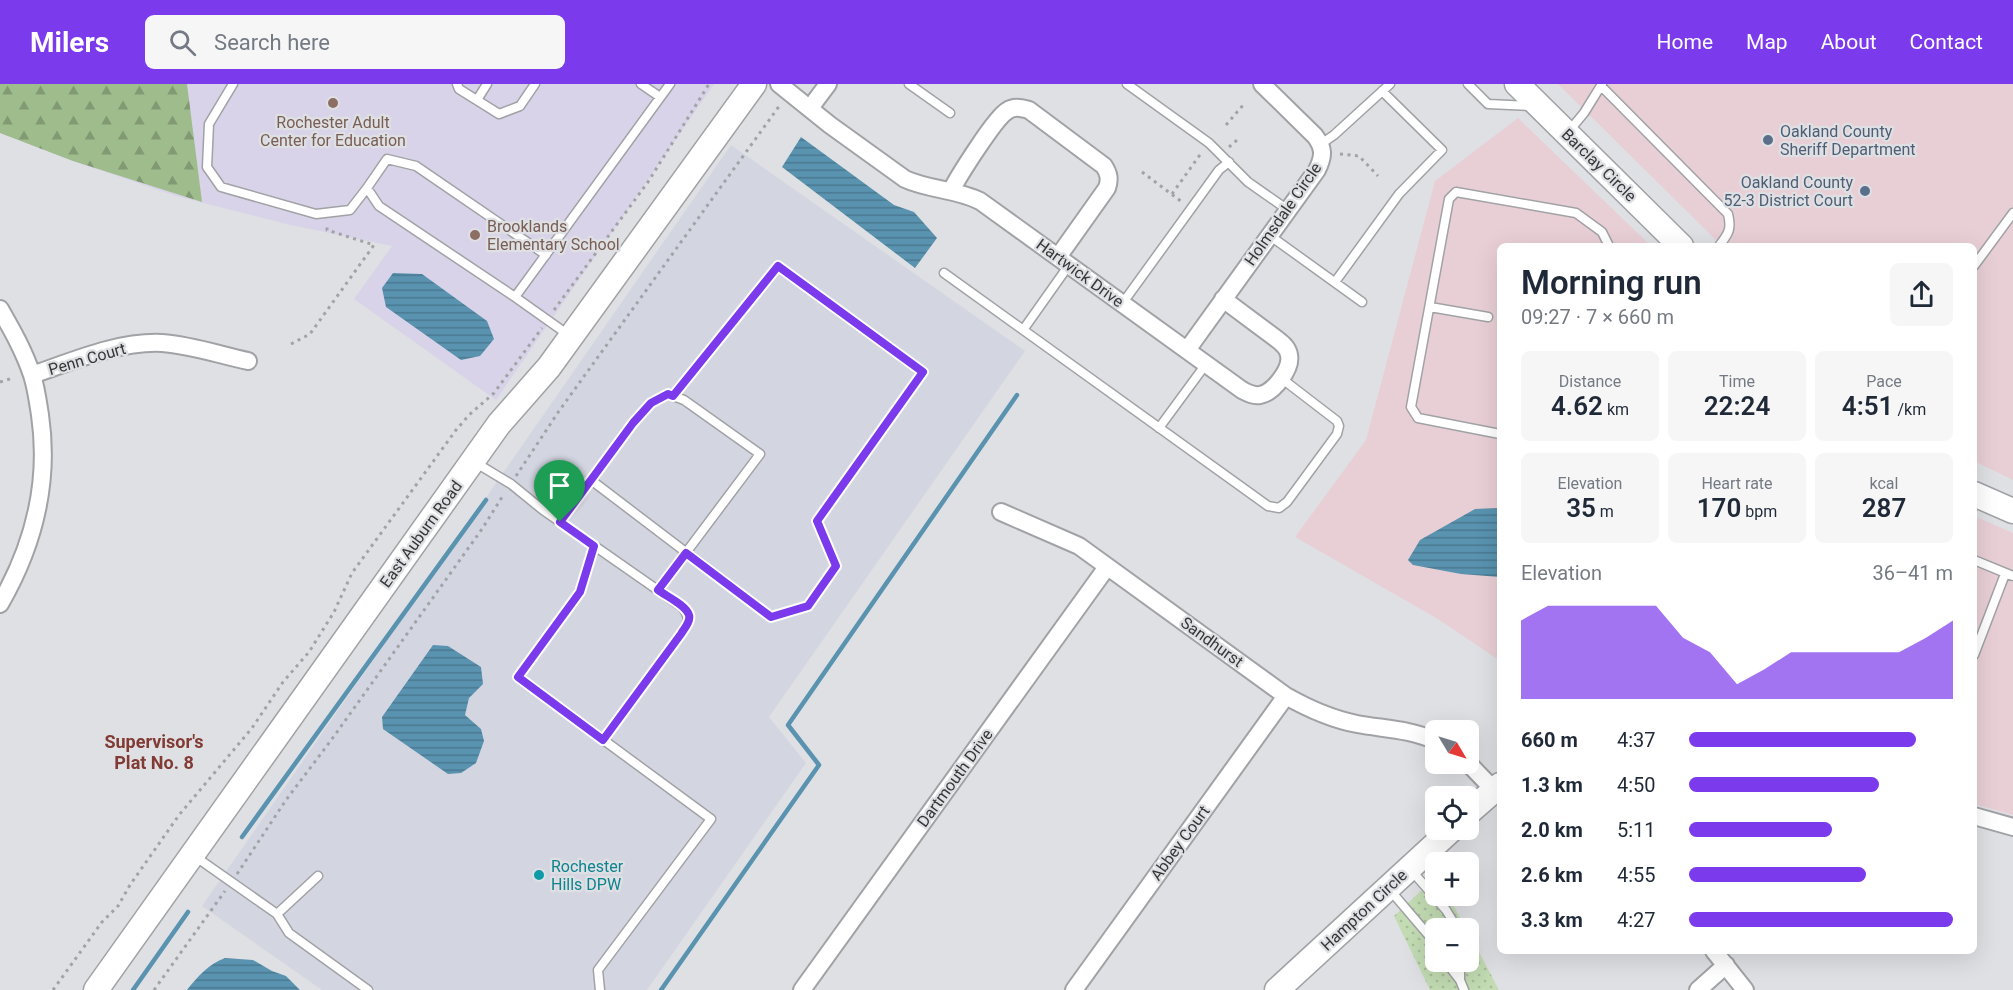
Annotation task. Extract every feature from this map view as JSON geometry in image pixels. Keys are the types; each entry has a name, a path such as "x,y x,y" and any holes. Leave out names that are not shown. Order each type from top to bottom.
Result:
{"main road":[{"name":"East Auburn Road","path":"96,990 499,424 549,367 754,84"},
{"name":"Barclay Circle","path":"1517,84 1678,243"},
{"path":"1977,495 2013,511"},
{"path":"1479,804 1497,788"},
{"name":"Hampton Circle","path":"1277,990 1440,840"}],"street":[{"name":"Hartwick Drive","path":"779,84 830,125 905,179 916,184 970,196 980,201 1250,395 1262,395 1271,391 1280,378"},
{"path":"810,108 828,84"},
{"name":"Holmsdale Circle","path":"1187,350 1322,160 1321,144 1268,86"},
{"path":"951,191 958,177 1004,112 1020,108 1029,110 1104,166 1108,174 1107,188 1064,261"},
{"path":"1223,299 1285,346 1290,359 1280,378"},
{"path":"0,309 32,375 42,428 43,451 36,520 23,560 0,604"},
{"name":"Penn Court","path":"32,375 88,356 138,344 161,343 183,346 248,361"},
{"name":"Sandhurst","path":"1001,512 1078,546 1286,696 1308,709 1331,718 1411,731 1425,737"},
{"name":"Dartmouth Drive","path":"802,990 1107,567"},
{"name":"Abbey Court","path":"1074,990 1286,696"},
{"path":"1479,772 1497,788"},
{"path":"1977,820 2013,827"},
{"path":"1717,954 1745,990"},
{"path":"1698,990 1726,965"}],"lane":[{"path":"233,84 209,124 207,167 221,188 316,214 350,210 387,159 416,166 546,255"},
{"path":"457,84 459,89 498,114 520,106 534,84"},
{"path":"477,100 487,84"},
{"path":"641,84 660,97"},
{"path":"515,297 670,84"},
{"path":"909,84 950,114"},
{"path":"920,92 926,84"},
{"path":"1127,84 1217,150 1248,182 1288,210"},
{"path":"1321,144 1390,84"},
{"path":"1468,84 1488,104 1539,106"},
{"path":"1566,134 1584,113 1602,85 1728,214 1731,224 1728,234 1721,243"},
{"path":"1335,282 1399,194 1442,150 1382,91"},
{"path":"1122,304 1218,170 1229,162"},
{"path":"367,188 379,206 571,336"},
{"path":"1497,433 1418,418 1411,407 1449,199 1456,192 1576,213 1602,232 1608,243"},
{"path":"1977,262 2013,213"},
{"path":"1269,235 1362,302"},
{"path":"1023,330 1064,261"},
{"path":"591,480 771,617 808,606 836,566 817,521 923,372 778,266 673,396"},
{"path":"944,273 1268,506 1279,508 1287,502 1337,434 1339,426 1337,421 1280,378"},
{"path":"1430,307 1488,317"},
{"path":"1159,428 1206,364"},
{"path":"560,522 633,423 651,403 668,394 684,400 760,454 658,590"},
{"path":"473,461 510,484 560,522 682,607 689,615 681,634 603,740"},
{"path":"594,546 580,592 518,677 711,819 598,970 600,990"},
{"path":"1977,561 2009,575 1977,648"},
{"path":"192,855 277,914 289,933 368,990"},
{"path":"1409,868 1451,918"},
{"path":"277,914 318,876"},
{"path":"1388,887 1425,931"},
{"path":"1454,972 1464,990"},
{"path":"1460,972 1460,980"}],"path":[{"path":"557,307 648,182 710,84"},
{"path":"516,476 560,411 783,101"},
{"path":"1226,124 1244,104"},
{"path":"1228,148 1237,140"},
{"path":"1172,194 1204,150"},
{"path":"1340,154 1359,156 1378,176"},
{"path":"1142,172 1184,203"},
{"path":"291,344 310,334 374,245 327,230 327,223"},
{"path":"52,990 102,922 118,906 179,815 252,728 283,682 309,652 334,612 352,573 449,440 469,415 494,393 540,331"},
{"path":"0,382 13,378"},
{"path":"240,870 285,800 332,739 482,530 506,491"},
{"path":"154,990 222,894"}],"shaded area":[{"name":"Brooklands Elementary School","path":"0,84 714,84 496,400 354,299 392,246 286,224 176,196 0,133"},
{"path":"1558,84 2013,84 2013,480 1977,462 1977,243 1719,243"},
{"path":"1518,118 1648,243 1497,243 1497,659 1438,619 1295,537 1366,440 1435,181"},
{"path":"731,145 1025,351 769,717 806,763 647,990 322,990 202,906"},
{"path":"1977,517 2013,533 2013,815 1977,805"}],"green space":[{"path":"0,84 187,84 202,202 73,161 0,133"},
{"path":"1425,887 1425,906 1454,906 1460,918 1425,918 1425,972 1479,972 1479,952 1499,990 1430,990 1394,916"}],"water":[{"path":"801,137 894,205 914,212 937,238 915,268 782,167"},
{"path":"393,273 422,274 487,321 494,339 480,356 461,360 386,307 382,288"},
{"path":"1497,508 1497,577 1461,574 1413,565 1408,560 1420,540 1475,509"},
{"path":"433,645 448,646 481,667 483,684 469,698 465,715 481,729 484,741 476,763 461,773 448,774 383,729 382,717"},
{"path":"225,958 253,960 286,976 300,990 187,990 204,971"}],"waterway":[{"path":"661,990 819,765 788,725 1017,395"},
{"path":"242,837 486,500"},
{"path":"133,990 188,912"}],"place":[{"name":"Rochester Adult Center for Education","path":"333,103"},
{"name":"Oakland County Sheriff Department","path":"1768,140"},
{"name":"Oakland County 52-3 District Court","path":"1865,191"},
{"name":"Brooklands Elementary School","path":"475,235"},
{"name":"Rochester Hills DPW","path":"539,875"}],"district":[{"name":"Supervisor's Plat No. 8","path":"154,751"}],"route":[{"path":"778,266 923,372 817,521 836,566 808,606 771,617 686,553 658,590 682,607 689,615 689,619 681,634 603,740 518,677 580,592 594,546 560,522 633,423 651,403 668,394 673,396 778,266"}]}
